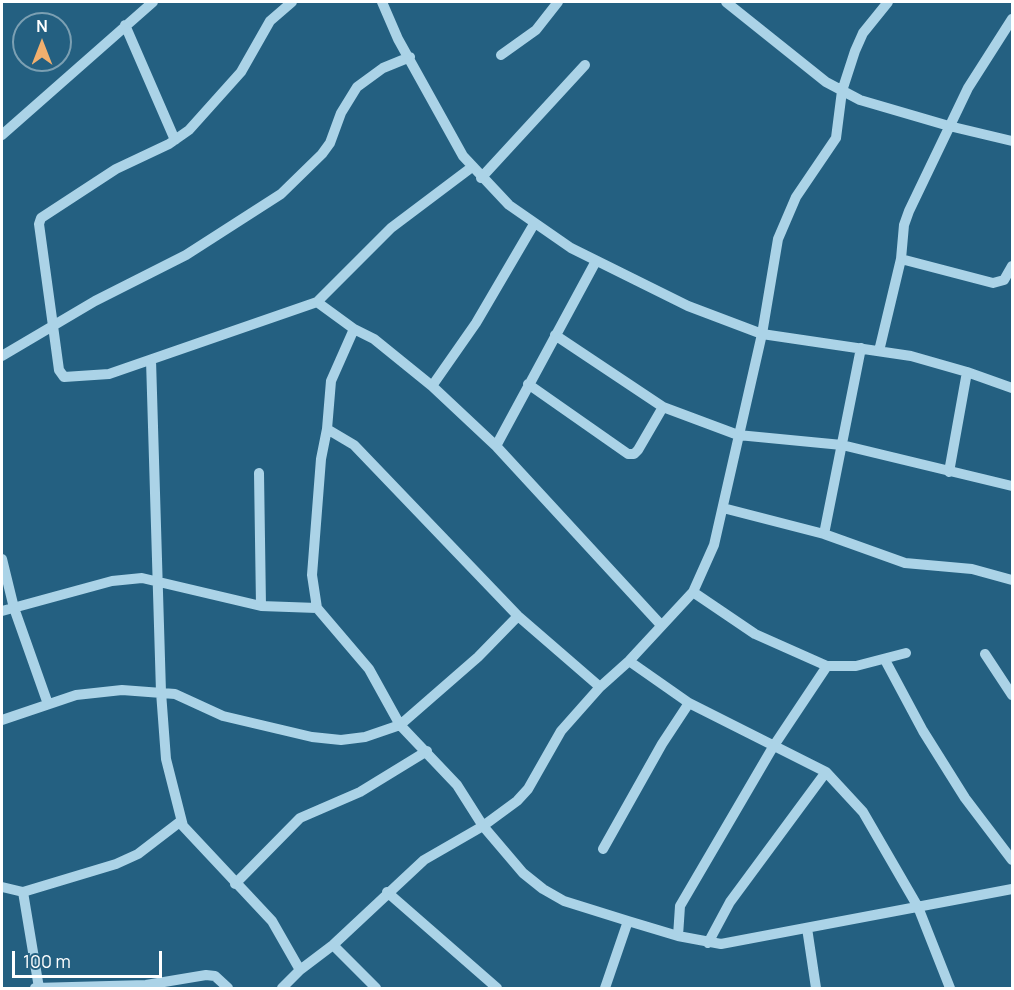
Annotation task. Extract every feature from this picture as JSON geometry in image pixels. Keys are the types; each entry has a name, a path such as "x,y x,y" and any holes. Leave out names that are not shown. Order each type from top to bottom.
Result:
{"street":[{"path":"2,135 153,2"},
{"path":"292,2 270,21 234,81 199,120 175,140 116,170 41,218 39,224 59,370 64,378 109,374 317,302 391,228 472,168"},
{"path":"382,2 398,39 472,168 509,206 534,224 596,261 688,306 762,334 879,351 967,372 1012,388"},
{"path":"501,55 536,30 558,2"},
{"path":"726,2 739,6 826,82 842,92 891,110 1012,141"},
{"path":"282,988 300,970 333,945 387,892 424,860 483,826 517,801 528,789 561,731 600,687 629,661 693,592 714,545 723,508 762,334 778,238 796,197 836,138 842,92 862,33 888,2"},
{"path":"879,351 902,259 904,225 909,211 968,88 1012,19"},
{"path":"125,25 175,140"},
{"path":"2,356 186,255 280,194 322,154 330,143 341,113 357,87 383,68 410,57"},
{"path":"482,178 585,64"},
{"path":"432,386 476,322 534,224"},
{"path":"902,259 993,283 1004,280 1012,266"},
{"path":"496,446 596,261"},
{"path":"317,302 354,329 374,339 432,386 496,446 661,625"},
{"path":"354,329 330,381 312,575 316,608 369,669 400,725 427,751 456,785 483,826 524,873 543,889 564,901 708,943 735,942 1012,889"},
{"path":"555,335 663,407 738,435 842,445 1012,486"},
{"path":"824,534 861,348"},
{"path":"151,360 161,692 166,759 181,821 279,931 300,970"},
{"path":"949,472 967,372"},
{"path":"528,384 628,454 634,454 638,450 663,407"},
{"path":"327,429 354,445 518,616 600,687"},
{"path":"259,473 261,606"},
{"path":"723,508 824,534 905,563 972,569 1012,580"},
{"path":"2,559 14,608 48,704"},
{"path":"2,611 112,581 142,578 261,606 316,608"},
{"path":"693,592 756,634 827,666 856,666 906,653"},
{"path":"2,720 76,695 105,690 161,692 182,696 235,720 327,739 365,737 400,725 478,657 518,616"},
{"path":"985,654 1012,694"},
{"path":"885,660 923,731 964,798 1012,860"},
{"path":"629,661 688,703 826,772 862,812 918,907 950,988"},
{"path":"678,936 680,906 773,747 827,666"},
{"path":"603,849 662,744 688,703"},
{"path":"235,884 300,818 360,792 427,751"},
{"path":"708,943 730,902 826,772"},
{"path":"2,887 23,892 116,864 138,854 181,821"},
{"path":"23,892 38,988 146,985 207,975 215,976 228,988"},
{"path":"387,892 497,988"},
{"path":"605,988 628,921"},
{"path":"807,928 816,988"},
{"path":"333,945 376,988"}]}
